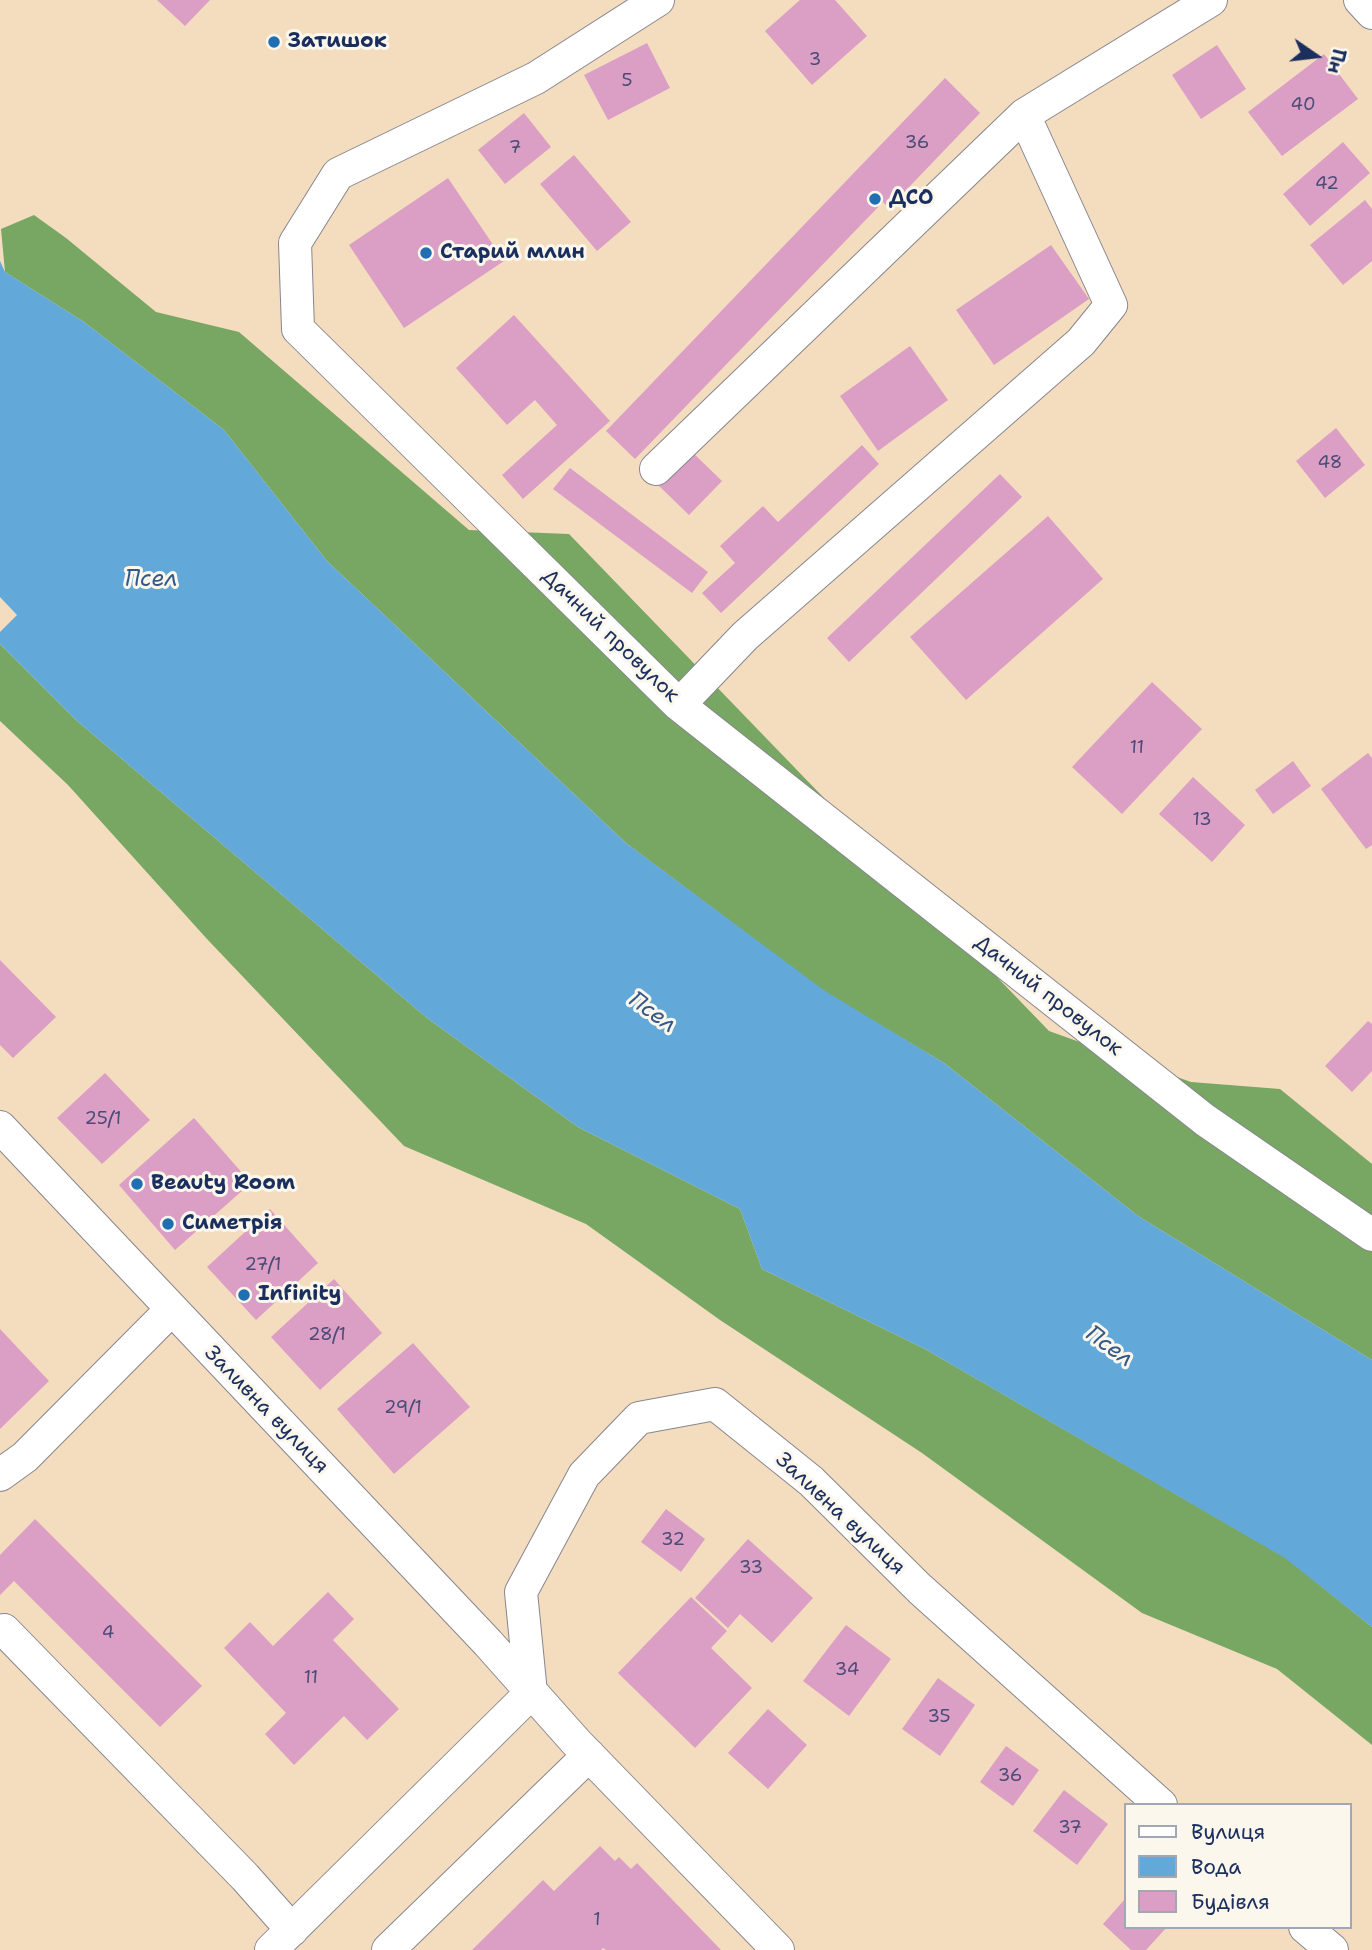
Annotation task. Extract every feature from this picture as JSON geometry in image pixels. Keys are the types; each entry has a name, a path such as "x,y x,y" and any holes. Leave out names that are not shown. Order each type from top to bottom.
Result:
{"street":[{"name":"Дачний провулок","path":"658,0 536,78 338,174 295,243 298,329 679,705 1205,1120 1372,1234"},
{"path":"656,469 1024,115 1210,0"},
{"path":"1360,0 1372,13"},
{"path":"679,705 745,636 1081,342 1111,305 1024,115"},
{"name":"Заливна вулиця","path":"0,1127 488,1643 589,1755 778,1950"},
{"path":"0,1475 25,1457 171,1310"},
{"name":"Заливна вулиця","path":"531,1693 521,1592 584,1475 639,1418 715,1404 811,1481 920,1589 1159,1803"},
{"path":"4,1630 245,1877 277,1945 531,1693"},
{"path":"388,1950 589,1755"},
{"path":"1307,1929 1332,1950"}],"green space":[{"path":"34,215 156,312 239,332 469,530 569,534 1049,1031 1191,1082 1280,1089 1372,1164 1372,1360 1138,1216 944,1063 825,992 626,843 327,561 224,430 84,322 5,272 1,229"},
{"path":"0,644 76,720 427,1018 578,1127 740,1209 762,1269 925,1349 1286,1558 1372,1627 1372,1745 1277,1669 1142,1613 922,1453 720,1320 586,1224 404,1146 207,939 68,785 0,721"}],"water":[{"name":"Псел","path":"0,261 5,272 84,322 224,430 327,561 626,843 825,991 944,1063 1138,1216 1372,1360 1372,1627 1285,1558 925,1349 762,1269 740,1209 578,1127 427,1018 76,720 0,644"}],"pier":[{"path":"0,597 17,615 0,632"}],"building":[{"path":"157,0 210,0 185,26"},
{"path":"800,0 835,0 867,36 812,85 765,31"},
{"path":"647,43 670,88 608,120 584,75"},
{"path":"1217,45 1246,89 1201,119 1172,75"},
{"path":"1324,54 1358,99 1282,156 1248,112"},
{"path":"945,78 980,113 889,208 883,202 635,459 606,431"},
{"path":"524,113 551,147 505,184 478,150"},
{"path":"1343,142 1370,173 1310,226 1283,194"},
{"path":"574,155 631,222 597,251 540,184"},
{"name":"Старий млин","path":"448,178 504,261 404,328 349,245"},
{"path":"1365,200 1372,209 1372,261 1343,285 1310,245"},
{"path":"1051,245 1089,299 994,365 956,310"},
{"path":"514,315 610,421 523,499 502,475 557,425 535,400 507,425 456,368"},
{"path":"910,346 948,400 878,451 840,396"},
{"path":"1336,428 1365,465 1325,498 1296,461"},
{"path":"862,445 879,464 721,613 702,593 735,563 720,546 763,506 778,522"},
{"path":"690,450 722,481 689,515 657,484"},
{"path":"570,468 708,572 692,593 553,489"},
{"path":"1000,474 1022,497 849,662 827,638"},
{"path":"1048,516 1103,579 966,700 910,637"},
{"path":"1152,682 1202,729 1122,814 1072,767"},
{"path":"1368,753 1372,758 1372,845 1366,849 1321,789"},
{"path":"1293,761 1311,786 1273,814 1255,790"},
{"path":"1193,777 1245,825 1212,862 1159,814"},
{"path":"0,960 56,1017 13,1058 0,1045"},
{"path":"1368,1021 1372,1024 1372,1071 1352,1092 1325,1066"},
{"path":"105,1073 150,1120 102,1164 57,1118"},
{"path":"194,1118 251,1183 175,1250 119,1185"},
{"path":"270,1209 318,1263 256,1320 207,1267"},
{"path":"334,1279 382,1333 320,1390 271,1337"},
{"path":"0,1329 49,1381 0,1429"},
{"path":"413,1343 470,1407 394,1474 337,1409"},
{"path":"666,1509 705,1539 681,1572 641,1542"},
{"path":"35,1519 202,1686 160,1727 14,1581 0,1595 0,1555"},
{"path":"748,1539 813,1598 772,1643 740,1614 728,1628 695,1598"},
{"path":"328,1592 354,1619 333,1640 399,1709 367,1740 344,1716 294,1765 265,1734 286,1713 224,1648 250,1622 273,1646"},
{"path":"691,1597 727,1631 711,1648 752,1688 695,1748 618,1673"},
{"path":"846,1625 891,1659 849,1716 803,1681"},
{"path":"938,1678 975,1705 940,1756 902,1729"},
{"path":"768,1709 807,1745 768,1789 728,1753"},
{"path":"1006,1746 1039,1770 1013,1806 980,1782"},
{"path":"1064,1790 1108,1824 1077,1865 1033,1831"},
{"path":"600,1846 615,1861 619,1857 631,1869 637,1863 721,1950 472,1950 543,1880 554,1891"},
{"path":"1124,1900 1124,1929 1165,1929 1146,1950 1131,1950 1103,1924"}],"place":[{"name":"Затишок","path":"274,42"},
{"name":"ДСО","path":"875,199"},
{"name":"Старий млин","path":"426,253"},
{"name":"Beauty Room","path":"137,1184"},
{"name":"Симетрія","path":"168,1224"},
{"name":"Infinity","path":"244,1295"}]}
